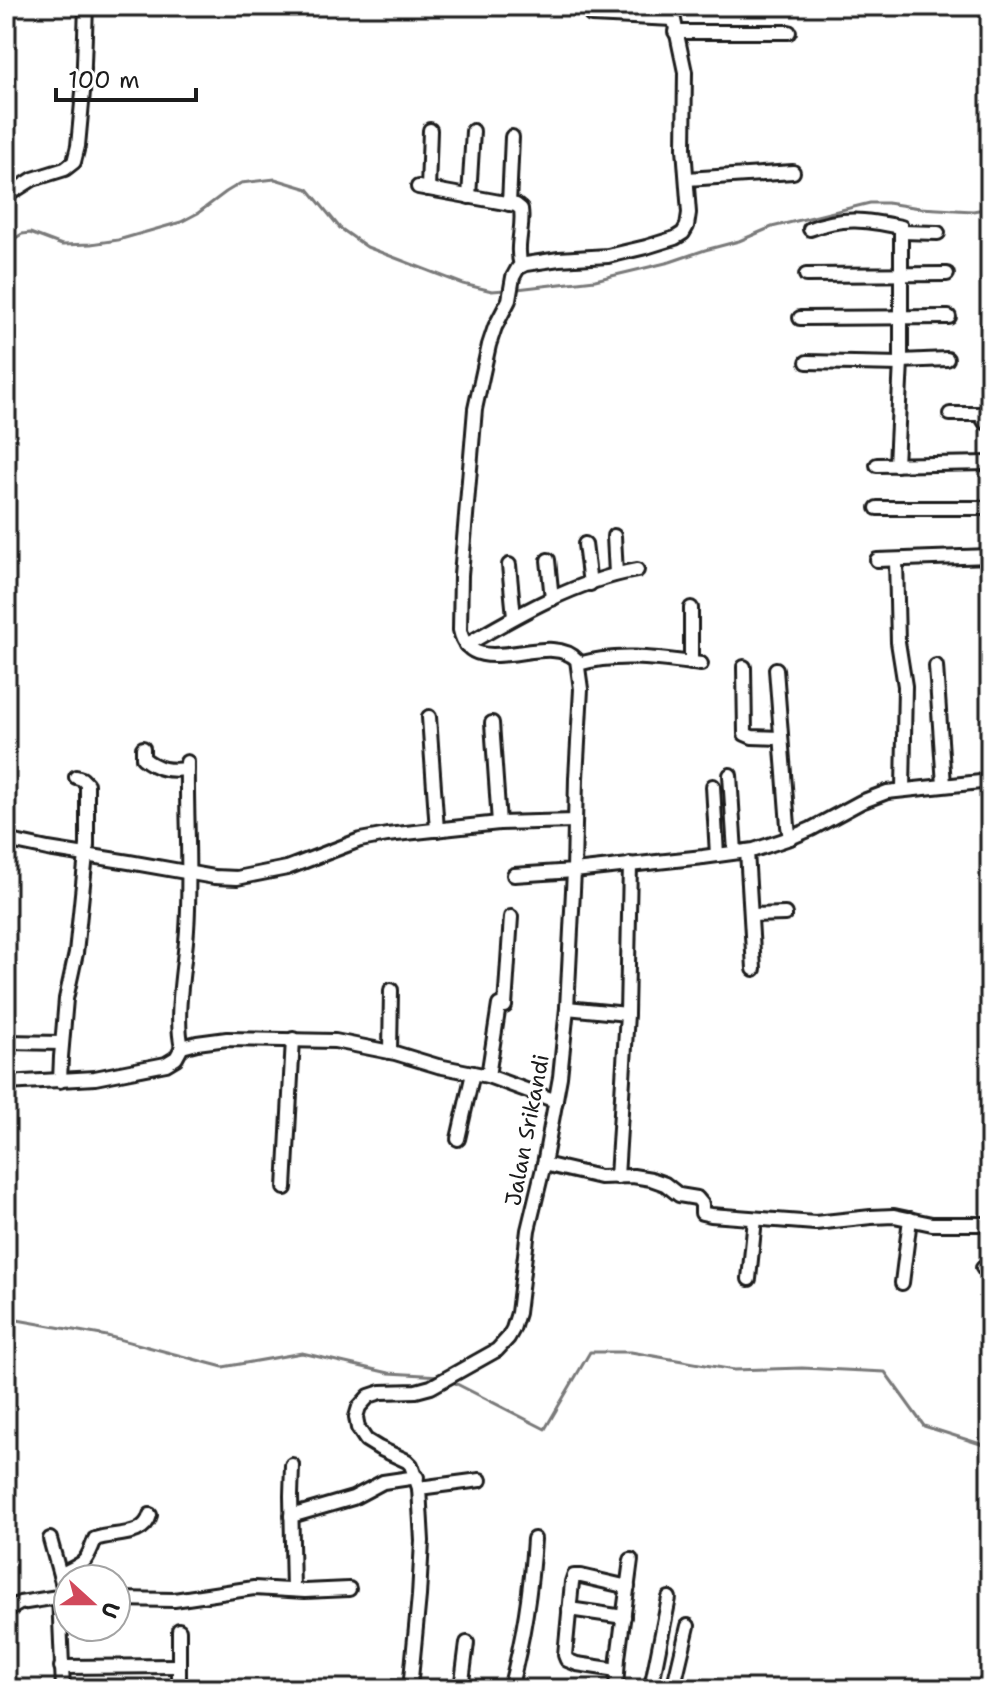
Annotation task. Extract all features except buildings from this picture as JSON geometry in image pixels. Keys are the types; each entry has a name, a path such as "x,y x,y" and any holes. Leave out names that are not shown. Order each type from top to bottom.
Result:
{"street":[{"path":"6,196 33,179 65,169 74,162 83,92 86,6"},
{"path":"591,15 673,19 789,32"},
{"path":"673,19 685,72 684,148 689,220 683,233 675,238 608,256 559,259 521,266 515,271 509,300 489,345 475,409 461,575 460,630 466,645 477,653 496,655 565,651 575,657 578,664 630,658 696,664 691,608"},
{"path":"430,130 423,188 516,205 521,209 522,216 517,249 521,266"},
{"path":"469,197 473,131"},
{"path":"509,204 512,137"},
{"path":"687,179 793,172"},
{"path":"810,229 831,221 866,220 901,227 901,362 896,465"},
{"path":"901,232 938,233"},
{"path":"806,275 947,274"},
{"path":"800,318 949,317"},
{"path":"807,362 947,359"},
{"path":"950,414 980,414 985,422 990,422"},
{"path":"877,465 990,463"},
{"path":"877,508 990,508"},
{"path":"614,536 616,574"},
{"path":"585,544 590,584"},
{"path":"877,560 990,556"},
{"path":"548,560 552,599"},
{"path":"896,560 898,642 905,686 903,789"},
{"path":"509,565 514,617"},
{"path":"466,645 552,599 616,574 637,570"},
{"name":"Jalan Srikandi","path":"418,1482 407,1461 366,1440 358,1428 356,1417 364,1400 375,1393 431,1387 497,1350 517,1321 528,1230 556,1101 567,1008 581,689 578,664"},
{"path":"936,666 944,785"},
{"path":"744,667 745,734 781,738"},
{"path":"776,669 790,838"},
{"path":"429,717 437,830"},
{"path":"492,723 499,823"},
{"path":"6,1083 95,1078 166,1064 176,1058 182,1047 180,1027 189,872 187,766 165,771 154,767 143,758 143,748"},
{"path":"730,775 751,915 754,969"},
{"path":"60,1081 66,999 76,953 86,855 88,788 76,777"},
{"path":"514,875 741,852 790,838 879,794 990,781"},
{"path":"713,786 717,855"},
{"path":"989,840 990,816"},
{"path":"6,840 214,877 237,878 287,868 360,840 499,823 575,821"},
{"path":"617,1177 627,1014 630,864"},
{"path":"751,915 785,914"},
{"path":"488,1076 499,1005 505,1006 511,917"},
{"path":"390,1052 391,990"},
{"path":"567,1008 627,1014"},
{"path":"182,1047 227,1039 335,1041 488,1076 556,1101"},
{"path":"285,1188 293,1039"},
{"path":"6,1042 62,1043"},
{"path":"458,1139 473,1073"},
{"path":"544,1164 592,1175 642,1177 665,1184 679,1195 697,1198 702,1204 702,1213 815,1223 894,1216 932,1224 990,1224"},
{"path":"749,1279 755,1219"},
{"path":"902,1283 910,1219"},
{"path":"292,1465 293,1590"},
{"path":"291,1516 353,1498 383,1482 480,1480"},
{"path":"410,1689 422,1541 422,1500 418,1482"},
{"path":"81,1563 91,1552 95,1539 139,1530 150,1515"},
{"path":"50,1539 57,1563"},
{"path":"510,1689 521,1649 534,1539"},
{"path":"616,1689 631,1560"},
{"path":"617,1670 567,1660 569,1609 574,1576 628,1587"},
{"path":"132,1600 174,1600 254,1588 349,1589"},
{"path":"6,1611 20,1603 52,1598"},
{"path":"649,1689 669,1598"},
{"path":"569,1609 624,1617"},
{"path":"673,1689 688,1626"},
{"path":"179,1630 179,1689"},
{"path":"62,1643 63,1689"},
{"path":"461,1689 467,1643"},
{"path":"61,1667 179,1666"}],"waterway":[{"path":"6,244 22,234 30,233 62,245 118,240 181,222 241,183 275,179 308,189 340,228 367,247 463,284 492,291 505,290"},
{"path":"517,289 595,280 670,262 739,241 772,227 870,203 973,211 990,208"},
{"path":"6,1318 107,1336 223,1367 302,1353 389,1373 441,1376"},
{"path":"451,1381 545,1429 590,1352 631,1352 734,1370 802,1368 885,1372 924,1426 990,1447"}]}
